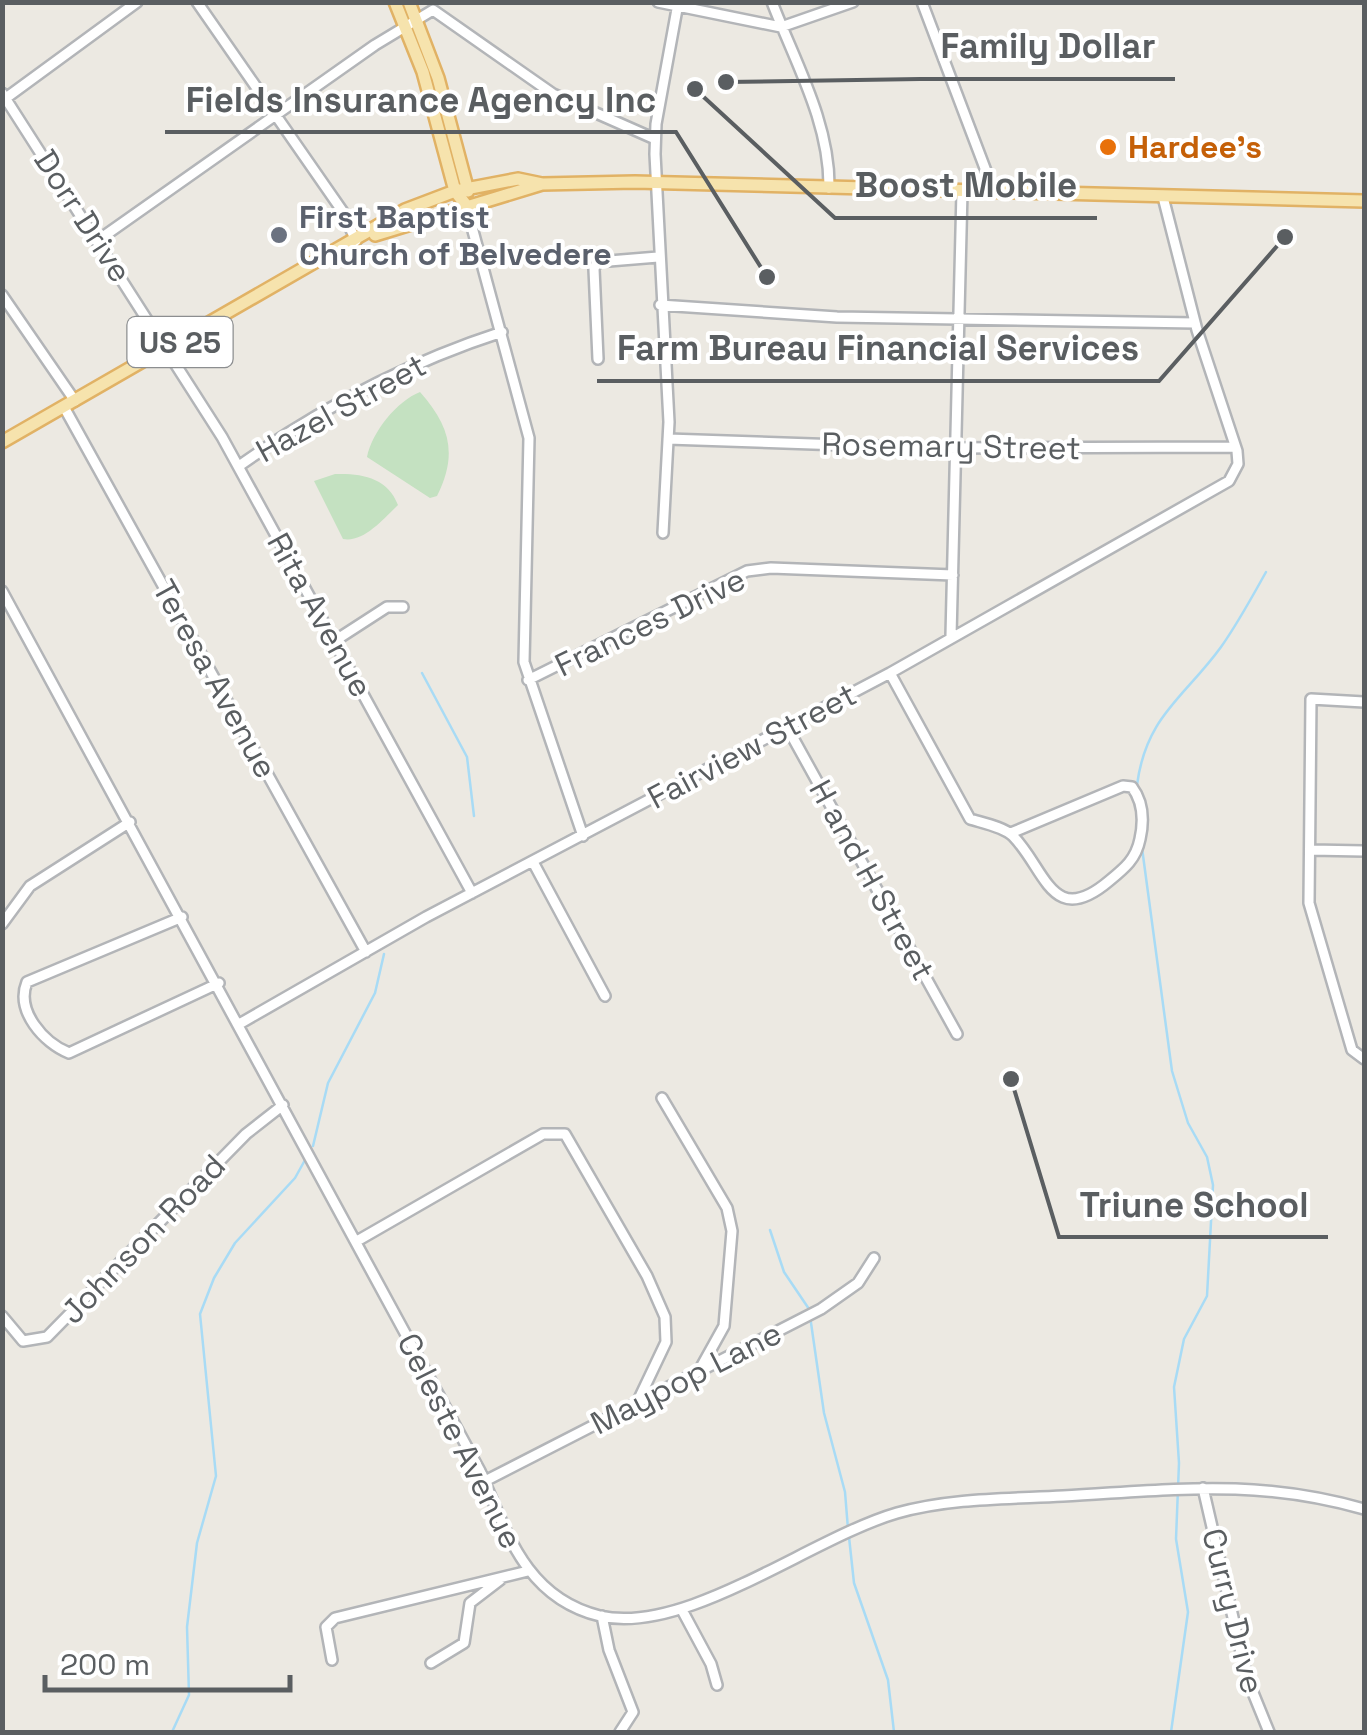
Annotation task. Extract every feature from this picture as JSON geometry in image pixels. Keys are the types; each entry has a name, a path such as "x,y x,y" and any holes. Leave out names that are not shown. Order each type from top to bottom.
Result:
{"main road":[{"path":"395,2 411,22 469,187 466,206"},
{"path":"409,2 423,72 455,190 466,206"},
{"name":"US 25","path":"2,442 164,346 356,242 405,210 469,187 518,179 542,184 654,183 1364,201"},
{"name":"US 25","path":"356,242 542,184"}],"street":[{"path":"4,96 138,2"},
{"path":"197,2 343,212 356,242"},
{"path":"658,2 781,27 853,2"},
{"path":"772,2 822,130 829,188"},
{"path":"922,2 994,192"},
{"path":"663,533 668,439 654,183 656,139 678,9"},
{"path":"97,241 411,22 439,11 495,56 553,94 656,139"},
{"name":"Dorr Drive","path":"4,96 164,346"},
{"path":"951,636 962,191"},
{"path":"1163,197 1196,323 1235,447"},
{"path":"466,206 529,438 522,635 528,680 582,836"},
{"path":"598,359 594,269 597,262 658,257"},
{"name":"Teresa Avenue","path":"2,295 70,404 366,952"},
{"path":"660,305 958,319 1196,323"},
{"name":"Hazel Street","path":"238,466 382,378 502,332"},
{"name":"Rita Avenue","path":"164,346 238,466 336,640 472,893"},
{"name":"Rosemary Street","path":"668,439 955,448 1235,447"},
{"name":"Fairview Street","path":"241,1024 472,893 890,672 1224,485 1236,470 1235,447"},
{"name":"Frances Drive","path":"528,680 747,572 953,575"},
{"name":"Celeste Avenue","path":"2,591 358,1241 485,1482 508,1538 528,1571 567,1603 602,1616 648,1618 682,1610 846,1532 931,1504 1202,1488 1286,1490 1364,1509"},
{"path":"336,640 387,607 403,607"},
{"path":"890,672 970,819 1011,833 1056,896 1076,900 1098,891 1126,868 1137,854 1144,821 1138,795 1132,787 1123,786 1011,833"},
{"path":"1364,702 1311,699 1308,903 1352,1050 1364,1060"},
{"name":"H and H Street","path":"787,727 957,1034"},
{"path":"2,924 30,886 130,822"},
{"path":"1311,850 1364,851"},
{"path":"533,862 605,996"},
{"path":"182,917 27,982 26,1004 38,1031 55,1047 70,1053 218,983"},
{"path":"662,1098 727,1208 732,1230 724,1326 699,1371"},
{"name":"Johnson Road","path":"2,1316 23,1341 47,1336 246,1134 283,1105"},
{"path":"358,1241 543,1134 564,1134 647,1276 665,1316 666,1342 636,1403"},
{"name":"Maypop Lane","path":"485,1482 843,1295 864,1275 874,1258"},
{"name":"Curry Drive","path":"1202,1488 1247,1678 1268,1732"},
{"path":"332,1660 326,1627 335,1618 528,1571"},
{"path":"431,1662 464,1643 470,1603 504,1576"},
{"path":"682,1610 711,1664 717,1685"},
{"path":"602,1616 612,1660 633,1712 620,1732"}],"green space":[{"path":"420,392 438,417 448,441 444,481 437,496 430,498 367,457 387,418"},
{"path":"335,474 373,479 388,489 398,505 366,533 343,539 314,481"}],"waterway":[{"path":"1137,785 1142,761 1158,724 1221,647 1266,572"},
{"path":"422,673 467,757 474,816"},
{"path":"1142,848 1172,1071 1188,1123 1207,1157 1213,1185 1207,1296 1184,1339 1174,1387 1179,1463 1176,1539 1188,1612 1171,1732"},
{"path":"313,1146 328,1083 375,993 384,954"},
{"path":"172,1732 189,1695 187,1627 197,1543 216,1476 200,1314 214,1278 235,1243 295,1178 305,1160"},
{"path":"770,1230 784,1272 809,1309 824,1413 845,1492 848,1529"},
{"path":"849,1537 854,1583 888,1680 894,1732"}],"place":[{"name":"Family Dollar","path":"726,82"},
{"name":"Boost Mobile","path":"695,89"},
{"name":"Hardee's","path":"1108,147"},
{"name":"First Baptist Church of Belvedere","path":"279,235"},
{"name":"Farm Bureau Financial Services","path":"1285,237"},
{"name":"Fields Insurance Agency Inc","path":"767,277"},
{"name":"Triune School","path":"1011,1079"}]}
